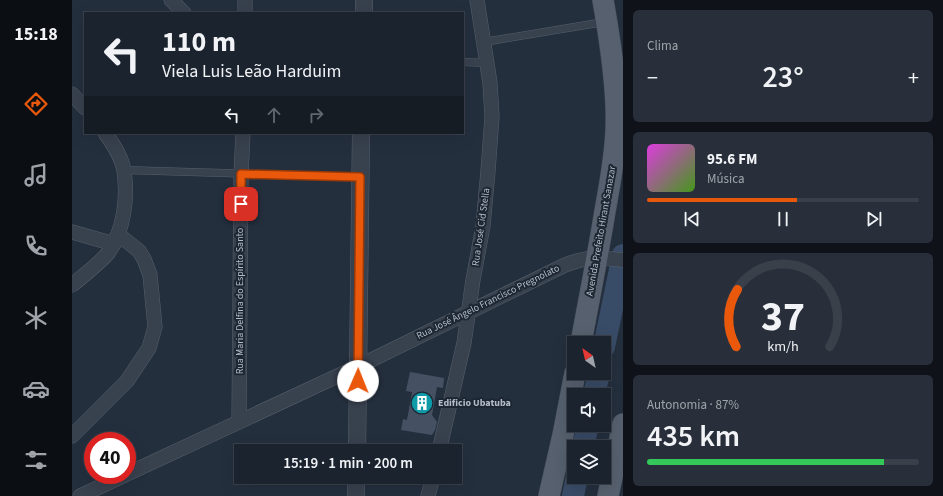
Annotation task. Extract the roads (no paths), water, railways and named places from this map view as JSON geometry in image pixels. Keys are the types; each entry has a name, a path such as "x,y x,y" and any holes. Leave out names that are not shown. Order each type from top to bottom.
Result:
{"main road":[{"name":"Avenida Prefeito Hirant Sanazar","path":"583,336 602,257 616,129 616,105 607,21 603,0"},
{"path":"549,496 562,442 574,380"},
{"path":"608,496 623,424"}],"street":[{"path":"171,0 183,12"},
{"path":"245,0 245,12"},
{"path":"364,0 364,12"},
{"name":"Rua José Cid Stella","path":"441,444 464,343 473,280 483,226 488,170 492,116 490,83 477,0"},
{"path":"72,94 84,108"},
{"path":"72,108 84,109"},
{"path":"72,285 108,253 116,239 125,208 124,170 116,149 106,134"},
{"name":"Rua Maria Delfina do Espírito Santo","path":"239,422 242,134"},
{"path":"357,444 361,134"},
{"path":"72,232 116,239 139,251 150,275 155,327 149,348 127,381 72,436"},
{"name":"Rua José Ângelo Francisco Pregnolato","path":"136,470 358,366 565,265 584,258 602,257 623,260"},
{"name":"Rua José Ângelo Francisco Pregnolato","path":"80,496 106,484"},
{"path":"428,496 431,484"}],"lane":[{"path":"484,42 607,21"},
{"path":"464,62 487,63"},
{"path":"124,170 360,177"}],"waterway":[{"path":"606,336 623,255"},
{"path":"596,388 597,380"},
{"path":"585,440 586,432"},
{"path":"573,496 576,484"}],"place":[{"name":"Edificio Ubatuba","path":"422,403"}]}
